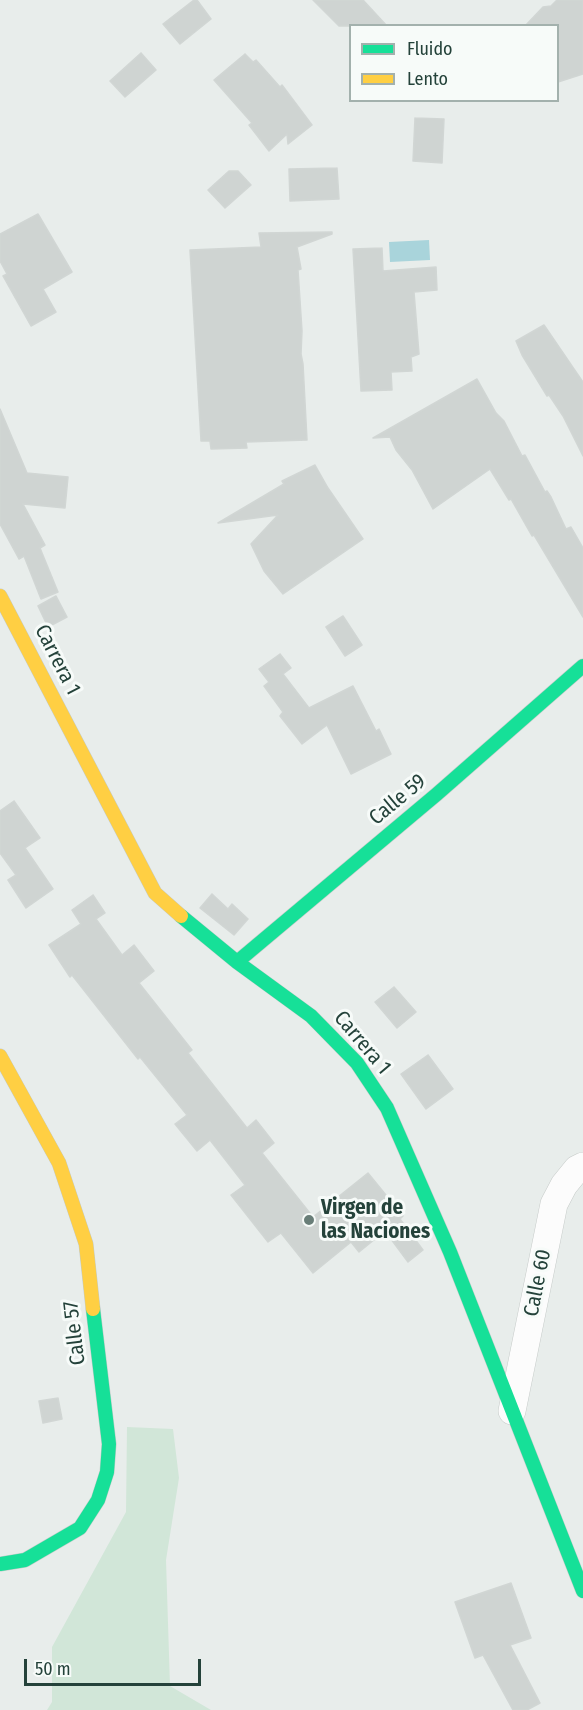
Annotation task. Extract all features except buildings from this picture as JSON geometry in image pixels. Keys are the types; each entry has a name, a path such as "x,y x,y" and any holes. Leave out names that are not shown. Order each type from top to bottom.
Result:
{"street":[{"name":"Carrera 1","path":"0,596 155,892 237,962 311,1016 357,1063 387,1108 450,1252 583,1590"},
{"name":"Calle 59","path":"237,962 437,794 583,666"},
{"name":"Calle 57","path":"0,1056 59,1163 86,1244 109,1444 107,1472 98,1500 80,1528 25,1560 0,1564"},
{"name":"Calle 60","path":"512,1411 554,1204 564,1185 577,1169 583,1166"}],"green space":[{"path":"127,1427 173,1429 179,1478 166,1560 170,1686 211,1710 47,1710 52,1702 52,1647 126,1512"}],"water":[{"path":"429,240 430,260 390,262 389,242"}],"traffic: fast":[{"path":"237,962 437,794 583,666"},
{"path":"181,916 237,962 311,1016 357,1063 387,1108 450,1252 583,1591"},
{"path":"0,1564 25,1560 80,1528 98,1500 107,1472 109,1444 93,1309"}],"traffic: slow":[{"path":"0,596 155,893 181,916"},
{"path":"0,1056 59,1163 86,1244 93,1309"}],"place":[{"name":"Virgen de las Naciones","path":"309,1220"}]}
